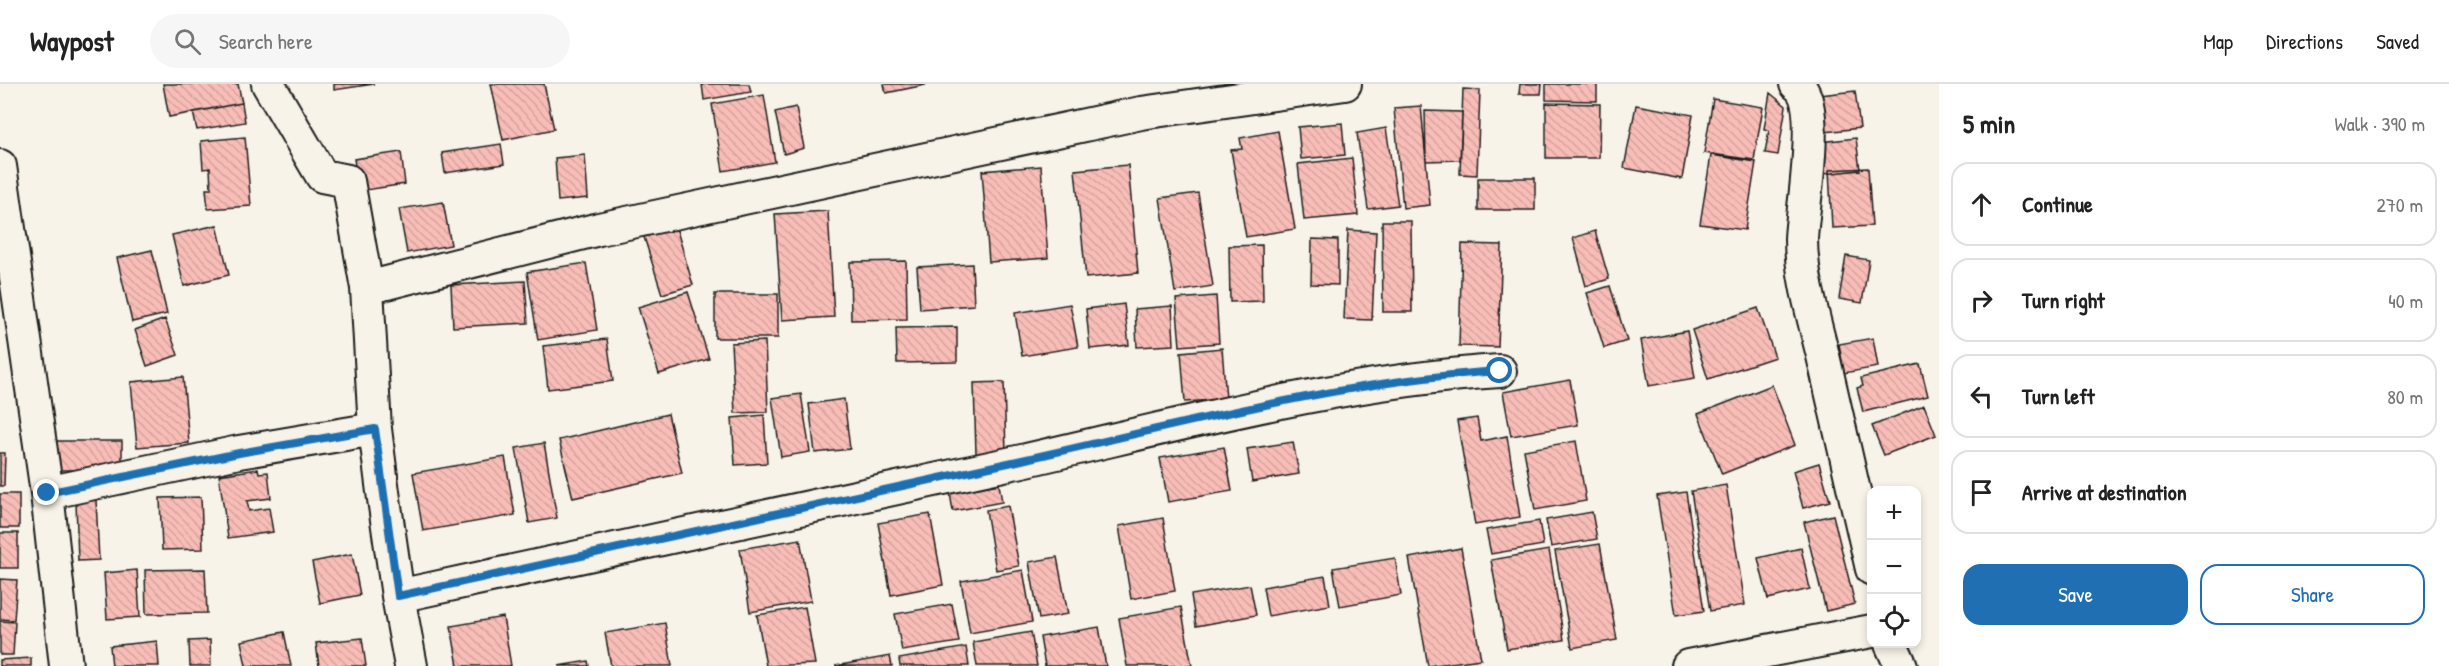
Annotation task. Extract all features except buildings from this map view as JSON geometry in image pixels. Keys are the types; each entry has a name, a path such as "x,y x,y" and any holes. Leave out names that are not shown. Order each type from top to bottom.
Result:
{"street":[{"path":"268,84 322,176 348,181 367,288 375,429 398,596 411,666"},
{"path":"367,288 599,229 1141,113 1345,84"},
{"path":"1796,84 1800,87 1809,111 1810,132 1801,240 1809,294 1867,547"},
{"path":"0,166 47,493 66,666"},
{"path":"398,596 863,496 1328,392 1448,374 1500,371"},
{"path":"47,493 239,453 375,429"},
{"path":"1688,666 1867,633"},
{"path":"1893,648 1900,666"}],"route":[{"path":"47,493 239,453 375,429 398,596 851,499 1328,392 1448,374 1500,371"}]}
